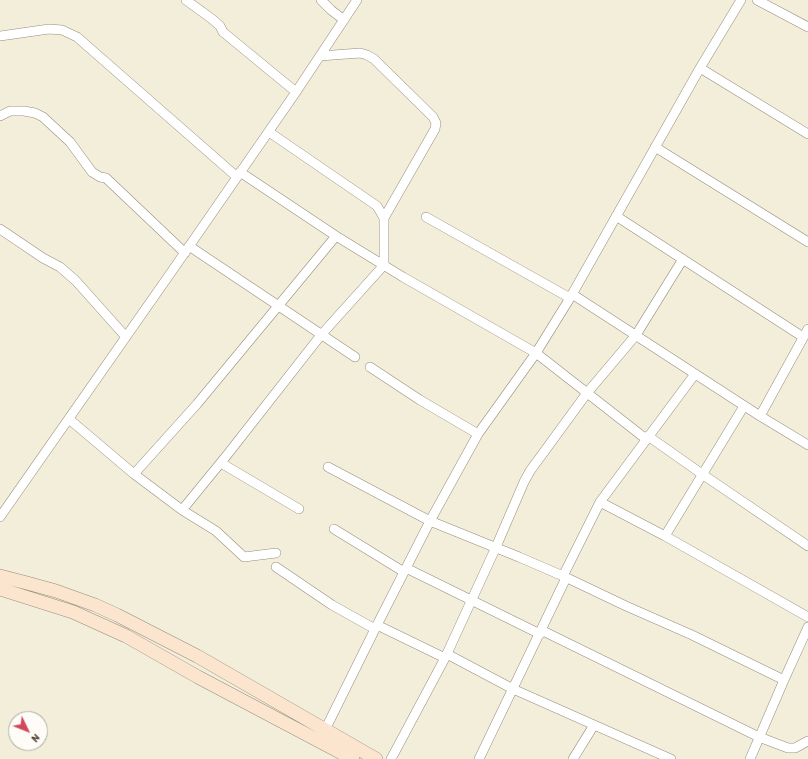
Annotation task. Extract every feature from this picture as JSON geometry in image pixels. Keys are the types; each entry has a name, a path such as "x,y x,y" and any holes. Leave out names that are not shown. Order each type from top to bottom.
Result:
{"main road":[{"path":"0,576 56,591 117,615 197,656 376,759"},
{"path":"0,589 73,612 126,636 194,675 353,759"}],"street":[{"path":"186,0 212,19 220,26 223,32 296,92"},
{"path":"321,0 330,10 344,20"},
{"path":"0,517 269,132 357,0"},
{"path":"325,730 430,520 478,434 536,353 571,296 700,68 741,0"},
{"path":"757,0 777,4 808,27"},
{"path":"0,36 49,29 62,30 77,37 239,175 402,277 536,353 647,437 808,546"},
{"path":"320,56 360,53 367,54 374,59 433,117 436,123 435,129 384,218"},
{"path":"700,68 808,134"},
{"path":"0,116 10,111 24,111 35,113 44,117 70,142 92,172 100,177 106,178 187,250 279,306 355,357"},
{"path":"182,510 221,463 321,335 386,266 384,218 377,206 269,132"},
{"path":"655,147 808,242"},
{"path":"616,216 683,260 806,333 760,416"},
{"path":"426,217 571,296 636,335 744,406 808,445"},
{"path":"0,229 43,258 60,267 76,281 126,337"},
{"path":"134,474 197,404 336,236"},
{"path":"391,759 446,656 530,471 587,393 636,335 683,260"},
{"path":"370,367 420,400 478,434"},
{"path":"479,759 600,502 695,374"},
{"path":"665,536 744,406"},
{"path":"69,419 134,474 182,510 216,531 244,557 276,553"},
{"path":"221,463 299,509"},
{"path":"328,467 430,520 564,577 692,635 784,680"},
{"path":"600,502 665,536 808,616"},
{"path":"334,529 405,570 540,632 759,737 788,748 795,748 808,741"},
{"path":"276,567 332,605 376,627 446,656 513,689 671,759"},
{"path":"750,759 808,627"},
{"path":"573,759 594,725"}]}
